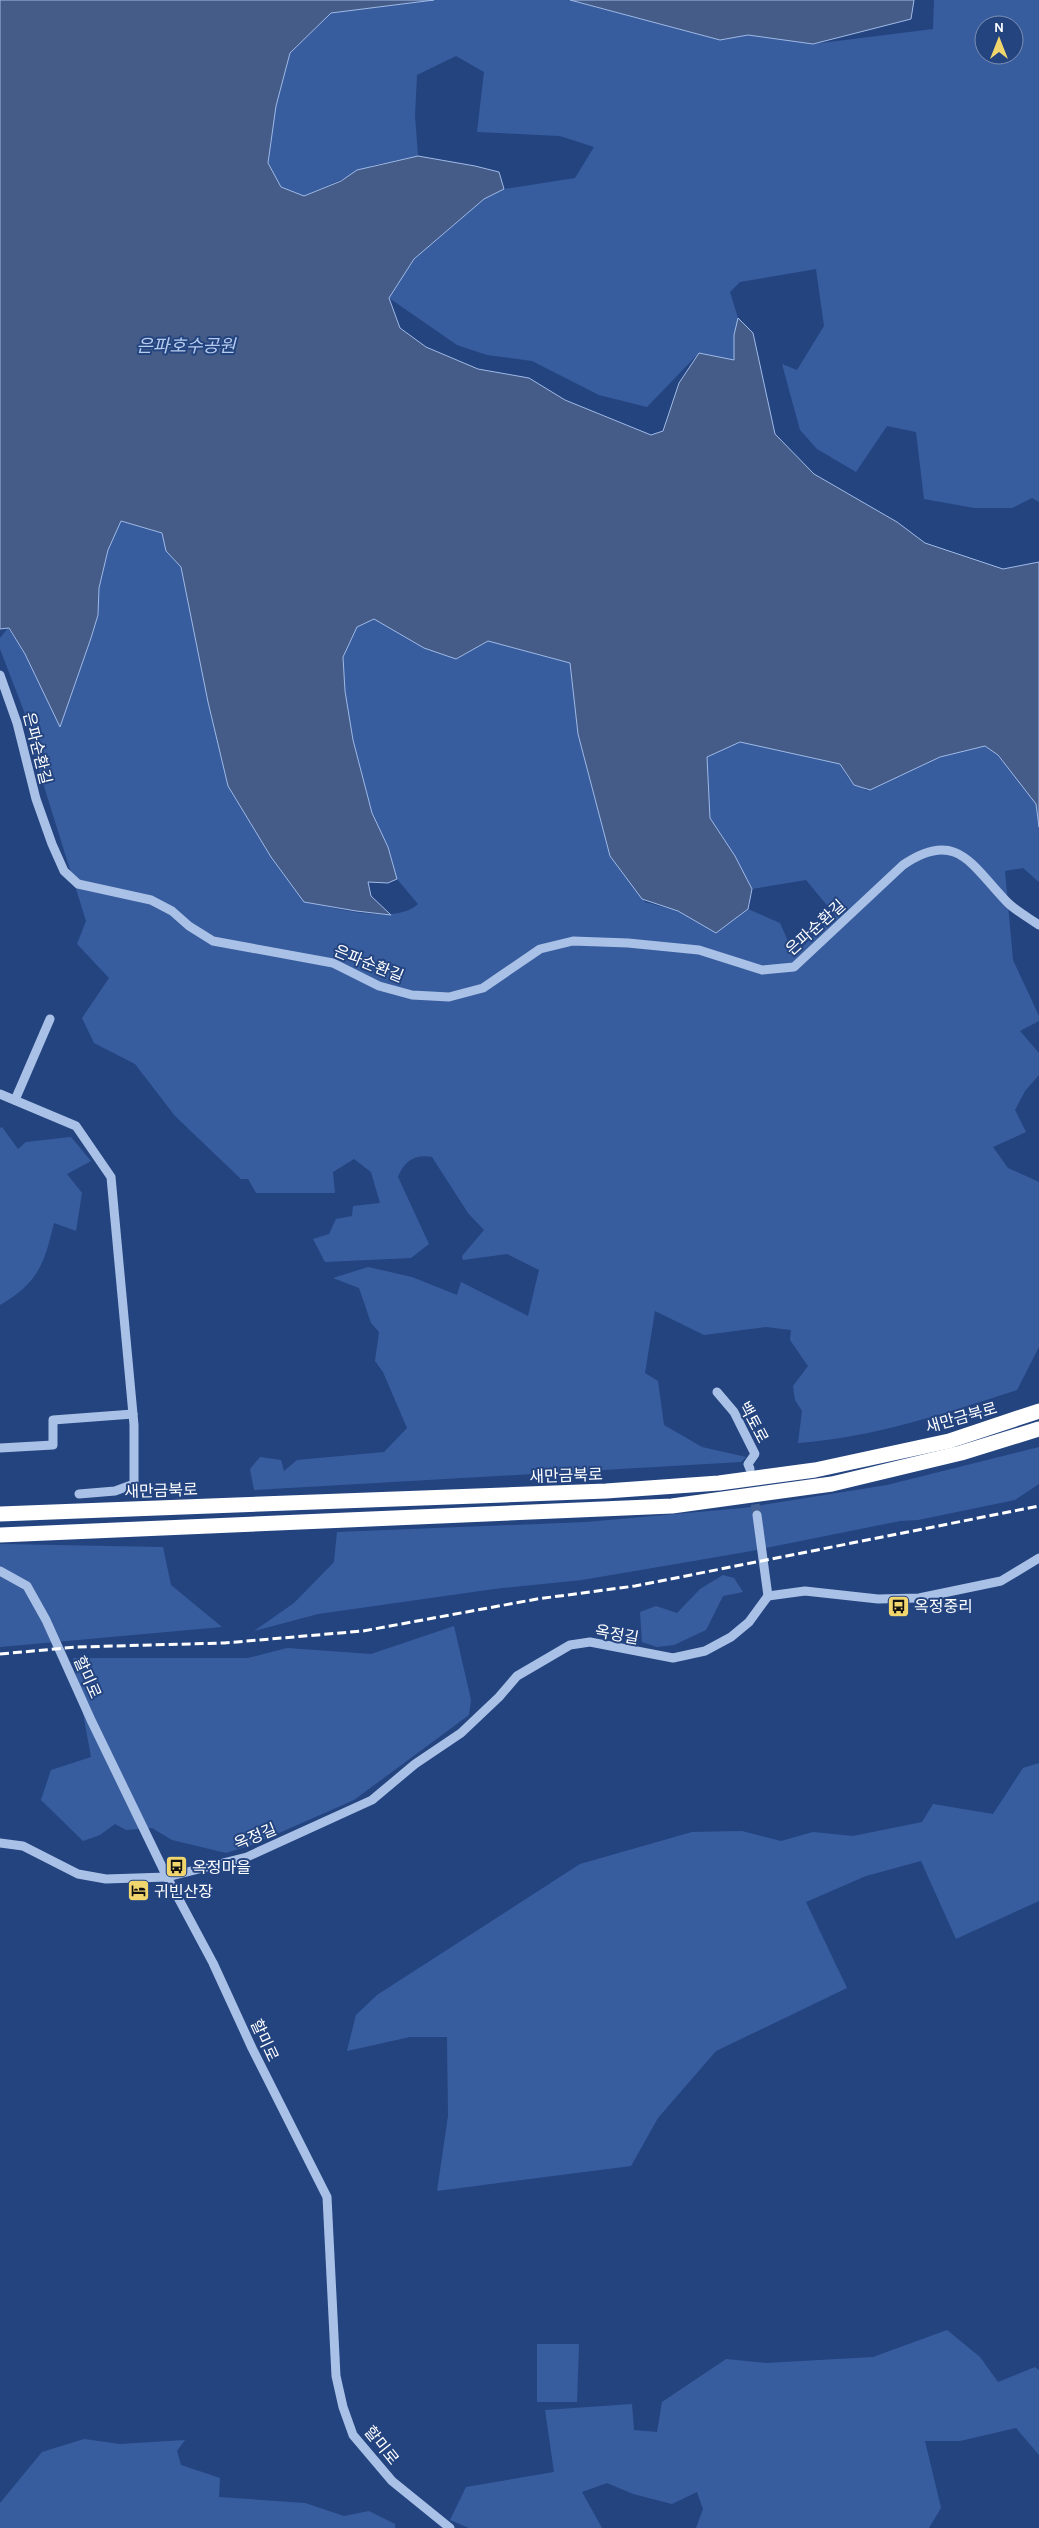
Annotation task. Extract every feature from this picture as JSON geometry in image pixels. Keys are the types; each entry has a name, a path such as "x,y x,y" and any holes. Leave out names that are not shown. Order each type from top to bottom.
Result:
{"highway":[{"name":"새만금북로","path":"0,1514 606,1491 719,1484 816,1470 949,1440 1039,1412"},
{"name":"새만금북로","path":"0,1535 672,1506 832,1484 961,1453 1039,1429"}],"street":[{"name":"은파순환길","path":"0,675 17,723 36,799 52,844 64,872 78,884 151,900 172,911 189,926 213,941 333,963 379,986 412,995 449,997 484,988 540,949 573,941 628,943 699,950 762,970 794,967 903,865 918,855 932,850 947,849 960,855 978,868 1008,904 1039,925"},
{"path":"15,1100 50,1019"},
{"path":"0,1094 76,1126 111,1177 134,1414 134,1484 115,1492 79,1494"},
{"name":"백토로","path":"717,1392 734,1412 755,1454 748,1464 750,1468"},
{"path":"0,1448 53,1445 53,1420 134,1414"},
{"path":"757,1515 768,1596 805,1590 878,1599 919,1598 1001,1581 1039,1558"},
{"name":"할미로","path":"0,1570 27,1586 46,1620 91,1720 167,1877 213,1963 252,2048 327,2197 336,2376 343,2407 353,2435 392,2481 450,2528"},
{"name":"옥정길","path":"0,1843 23,1846 78,1874 106,1879 167,1877 247,1857 372,1800 415,1764 461,1733 500,1697 517,1676 570,1645 590,1642 674,1658 705,1651 731,1637 743,1627 768,1596"}],"shaded area":[{"path":"434,0 569,0 720,40 748,35 813,44 933,29 934,0 1039,0 1039,502 1032,498 1012,508 974,508 924,499 916,432 887,426 856,472 817,449 800,430 782,364 797,370 824,326 816,269 740,282 730,292 738,318 734,360 699,353 647,407 599,395 532,361 487,355 457,345 389,298 414,259 484,199 504,189 575,178 594,147 560,136 477,132 484,72 456,56 417,75 415,116 418,156 374,165 304,196 281,187 268,163 276,106 290,53 331,13"},
{"path":"120,521 162,533 166,551 181,567 208,702 228,786 271,857 304,902 347,911 379,914 395,914 408,910 418,904 397,879 388,847 372,813 353,740 345,691 343,657 357,627 374,619 456,659 488,641 570,663 578,734 610,856 645,902 678,911 716,933 748,909 780,923 794,955 835,915 806,880 752,889 735,856 710,818 707,757 740,742 840,764 848,778 867,791 940,757 985,746 998,755 1036,804 1039,827 1039,882 1023,868 1005,871 1013,960 1039,1016 1039,1021 1020,1031 1039,1053 1039,1075 1025,1091 1015,1110 1026,1132 993,1147 1008,1168 1039,1182 1039,1347 1017,1390 935,1416 882,1430 854,1436 798,1443 802,1411 795,1400 793,1386 808,1366 790,1340 791,1330 766,1327 704,1335 655,1311 645,1373 658,1381 664,1425 702,1447 746,1457 741,1462 254,1490 250,1469 260,1457 281,1460 284,1471 297,1460 384,1452 407,1428 383,1372 375,1361 379,1332 371,1323 359,1288 333,1278 368,1267 412,1277 457,1295 461,1282 528,1316 539,1270 507,1254 463,1260 462,1256 484,1230 468,1213 432,1157 426,1156 415,1158 407,1163 400,1171 398,1177 429,1244 411,1258 325,1262 313,1239 329,1234 336,1219 352,1216 353,1206 380,1203 371,1172 354,1159 333,1172 335,1193 256,1193 248,1179 241,1179 175,1116 135,1064 94,1043 82,1018 109,978 77,944 86,921 38,767 25,714 0,649 0,638 8,628 25,654 60,726 98,615 99,588 108,550"},
{"path":"2,1127 18,1149 26,1142 71,1137 91,1161 67,1174 82,1193 76,1231 54,1223 47,1250 38,1271 32,1280 13,1297 0,1305 0,1128"},
{"path":"1039,1447 1039,1484 1015,1500 746,1552 582,1580 494,1589 318,1614 254,1631 294,1603 334,1562 337,1532 586,1522 743,1508 887,1485"},
{"path":"0,1544 163,1547 171,1585 222,1627 0,1647"},
{"path":"723,1575 734,1578 743,1592 723,1596 706,1630 674,1645 657,1647 642,1642 640,1612 656,1606 677,1613 700,1589"},
{"path":"454,1626 471,1700 469,1715 354,1800 252,1845 226,1853 172,1840 152,1828 126,1830 115,1824 100,1835 83,1841 41,1800 51,1770 91,1757 73,1658 248,1658 287,1648 371,1654"},
{"path":"1039,1763 1039,1901 956,1939 921,1861 866,1876 806,1902 847,1988 716,2051 658,2118 631,2166 437,2191 448,2116 447,2037 410,2037 347,2051 356,2015 377,1995 580,1864 692,1832 742,1831 781,1841 813,1832 853,1836 922,1822 933,1804 993,1814 1023,1768"},
{"path":"947,2330 980,2357 998,2382 1035,2367 1039,2370 1039,2455 1016,2428 960,2441 925,2441 941,2508 929,2528 696,2528 703,2509 697,2492 672,2504 633,2494 607,2483 582,2492 602,2528 469,2528 450,2520 466,2487 554,2472 545,2410 632,2404 634,2430 657,2432 662,2402 726,2359 766,2363 873,2357"},
{"path":"537,2344 579,2344 577,2402 537,2402"},
{"path":"84,2439 120,2444 185,2440 177,2451 181,2465 220,2478 219,2497 305,2503 344,2516 369,2511 395,2524 395,2528 0,2528 0,2503 42,2452"}],"water":[{"name":"은파호수공원","path":"0,0 434,0 331,13 290,53 276,106 268,163 281,187 304,196 341,181 357,170 418,156 499,172 504,189 484,199 414,259 389,298 400,328 426,347 478,369 529,378 565,400 651,435 663,431 679,383 699,353 734,360 734,335 738,318 753,333 775,434 814,474 897,522 925,543 1003,569 1039,562 1039,827 1036,804 998,755 985,746 940,757 870,790 854,785 840,764 740,742 707,757 710,818 735,856 752,889 748,909 716,933 678,911 642,899 610,856 578,734 570,663 488,641 456,659 424,648 374,619 357,627 343,657 345,691 353,740 372,813 388,847 397,879 388,883 368,882 371,896 391,915 304,902 271,857 228,786 208,702 181,567 166,551 162,533 121,521 108,550 99,588 98,615 60,727 25,654 9,628 0,629"},
{"path":"570,0 914,0 911,19 813,44 748,35 720,40"}],"tunnel":[{"path":"753,1491 757,1515"}],"railway":[{"path":"0,1654 77,1647 224,1643 363,1631 537,1599 635,1586 1039,1506"}],"place":[{"name":"옥정중리","path":"898,1606"},
{"name":"옥정마을","path":"176,1867"},
{"name":"귀빈산장","path":"138,1891"}]}
